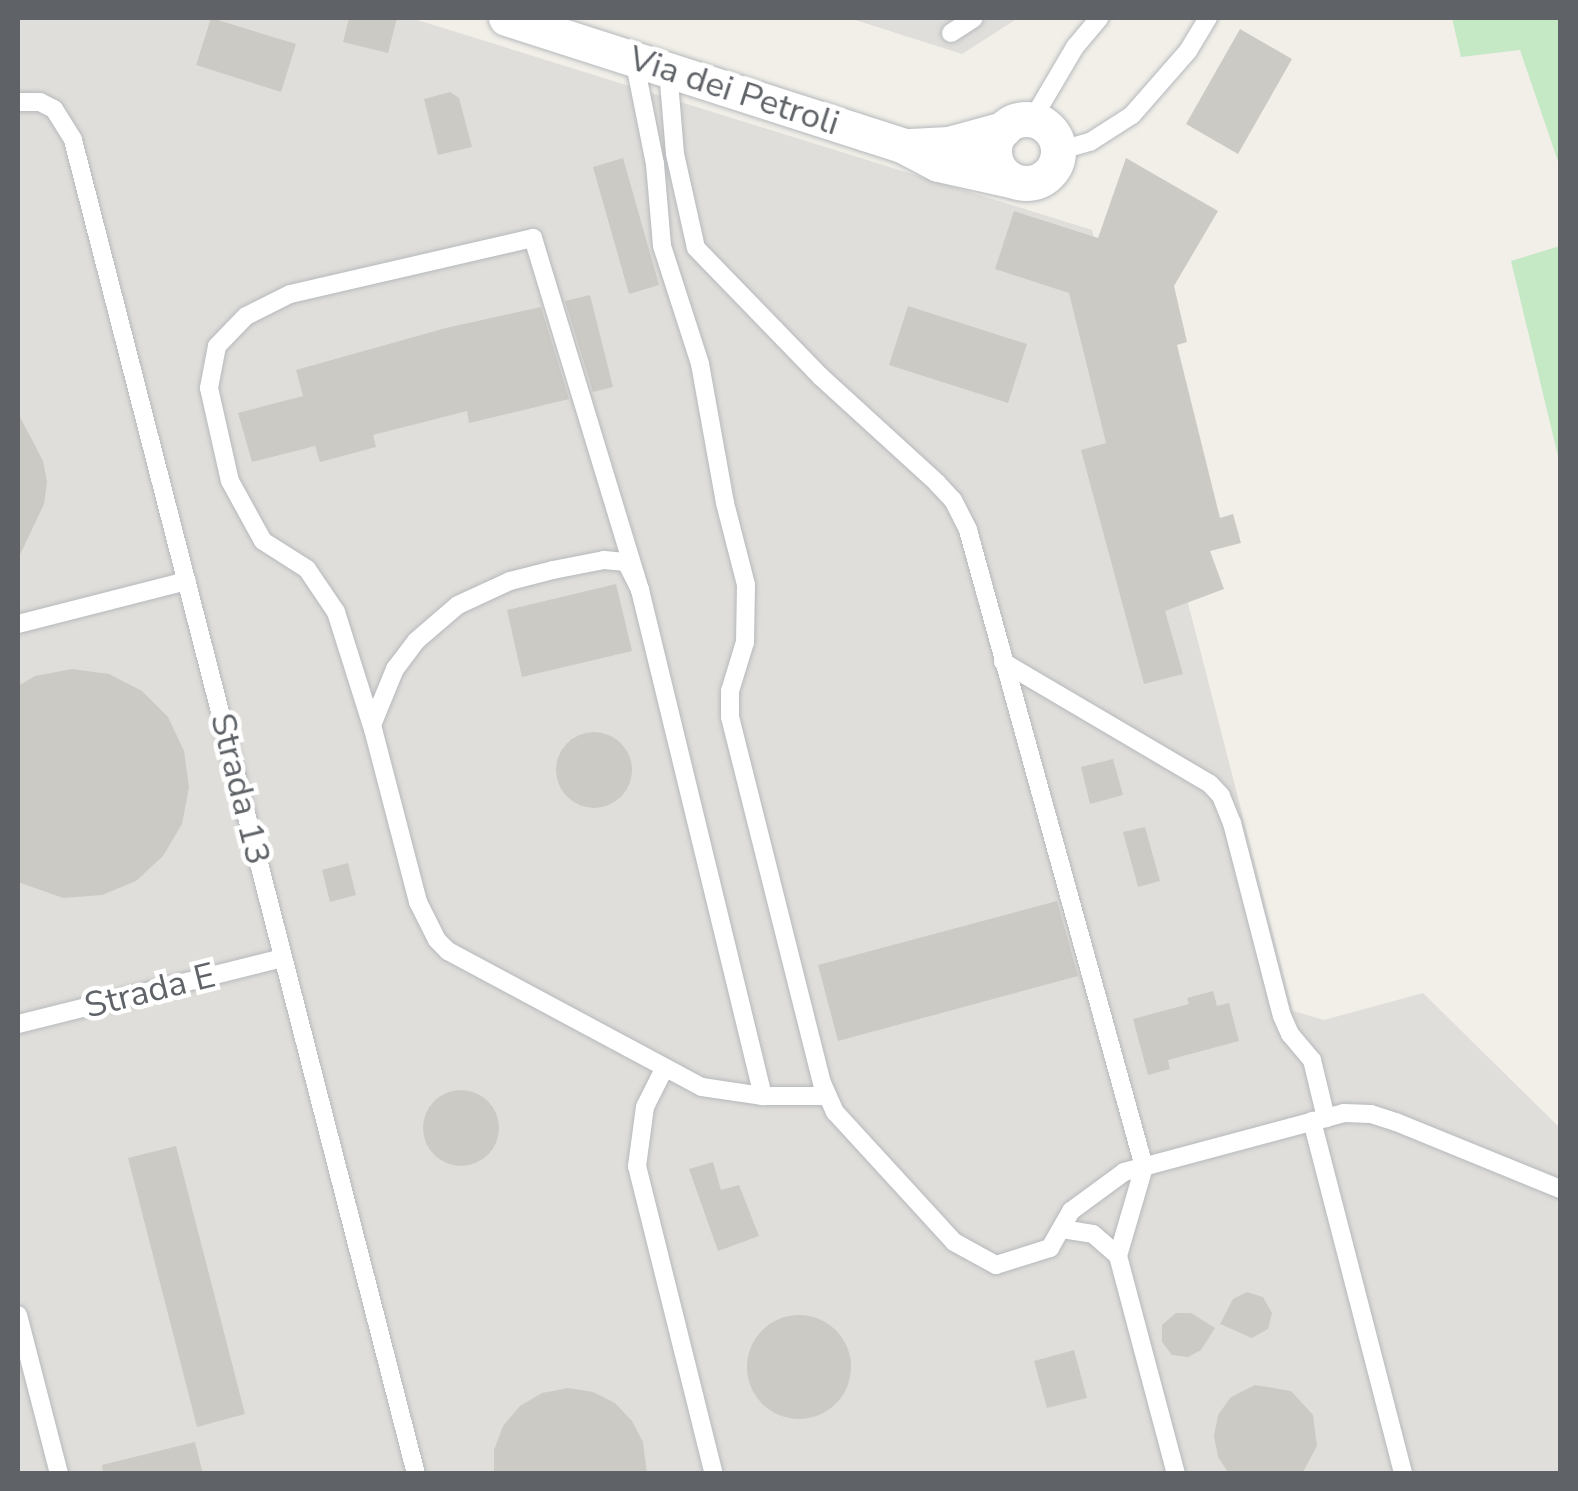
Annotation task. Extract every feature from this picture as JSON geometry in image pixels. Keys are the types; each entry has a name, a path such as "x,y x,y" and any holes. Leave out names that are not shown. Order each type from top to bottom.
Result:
{"street":[{"name":"Via dei Petroli","path":"506,18 904,146 938,164 1012,180"},
{"name":"Via dei Petroli","path":"904,146 949,144 1018,124"},
{"path":"1018,124 1050,130 1058,151 1051,171 1042,179 1012,180 994,156 994,146 1018,124"}],"lane":[{"path":"950,33 974,18"},
{"path":"1018,124 1099,18"},
{"path":"1058,151 1090,142 1132,115 1188,51 1208,18"},
{"path":"634,59 655,164 662,246 700,364 725,503 746,585 745,642 730,691 730,716 826,1096 835,1112 968,1253 996,1265 1050,1248 1071,1211 1102,1184 1144,1167 1344,1112 1371,1114 1560,1189"},
{"path":"668,70 675,154 696,248 820,376 952,500 968,530 1144,1167 1118,1256 1176,1474"},
{"name":"Strada 13","path":"18,102 40,102 54,110 73,140 416,1474"},
{"path":"762,1096 640,590 533,238 310,289 270,303 238,322 217,346 210,366 212,410 230,481 263,541 308,570 336,612 372,726 418,902 437,940 702,1087 762,1096 826,1096"},
{"path":"372,726 386,683 416,641 476,595 554,570 617,559 626,562 640,590"},
{"path":"18,624 187,580"},
{"path":"1003,662 1210,784 1220,796 1232,823 1282,1016 1290,1034 1312,1060 1319,1119 1403,1474"},
{"name":"Strada E","path":"18,1024 284,958"},
{"path":"664,1069 645,1106 637,1166 714,1474"},
{"path":"1062,1229 1094,1234 1118,1256"},
{"path":"18,1315 58,1474"}],"shaded area":[{"path":"18,18 411,18 1092,230 1293,1011 1324,1020 1423,993 1560,1128 1560,1473 18,1473"},
{"path":"849,18 1018,18 962,54"}],"green space":[{"path":"1452,18 1560,18 1560,167 1520,50 1461,57"},
{"path":"1560,246 1560,464 1511,261"}],"building":[{"path":"211,18 296,44 281,92 196,65"},
{"path":"349,18 397,18 388,53 343,42"},
{"path":"1240,29 1292,59 1238,154 1186,124"},
{"path":"450,92 459,98 472,147 438,155 424,99"},
{"path":"623,158 659,285 629,294 593,167"},
{"path":"1126,158 1218,211 1174,286 1187,342 1177,345 1220,518 1233,514 1241,543 1210,551 1224,589 1165,611 1183,674 1144,684 1081,450 1106,443 1069,293 995,269 1014,211 1098,238"},
{"path":"590,295 613,387 593,392 565,301"},
{"path":"908,306 1027,344 1008,403 889,365"},
{"path":"541,307 569,399 469,423 467,411 373,435 376,447 320,462 315,446 252,462 238,413 303,396 296,370 446,328"},
{"path":"18,413 43,461 47,482 44,504 18,559"},
{"path":"616,584 632,651 522,677 507,610"},
{"path":"72,669 109,674 142,691 168,717 184,751 189,787 182,824 163,856 136,881 102,895 63,898 18,882 18,686 35,676"},
{"path":"594,732 621,743 632,770 621,797 594,808 567,797 556,770 567,743"},
{"path":"1113,759 1123,795 1090,804 1081,767"},
{"path":"1145,827 1160,881 1138,887 1123,832"},
{"path":"348,863 356,895 330,902 322,870"},
{"path":"1057,901 1078,976 838,1041 818,965"},
{"path":"1213,991 1217,1006 1229,1003 1239,1041 1168,1060 1170,1069 1148,1075 1133,1019 1189,1004 1187,998"},
{"path":"461,1090 488,1101 499,1128 488,1155 461,1166 434,1155 423,1128 434,1101"},
{"path":"176,1146 245,1414 197,1427 128,1158"},
{"path":"713,1162 721,1190 739,1185 759,1236 718,1251 689,1169"},
{"path":"1247,1292 1263,1297 1272,1313 1268,1329 1252,1338 1220,1324 1233,1299"},
{"path":"1176,1313 1191,1313 1215,1328 1201,1350 1188,1357 1172,1355 1162,1342 1162,1325"},
{"path":"799,1315 819,1319 836,1330 847,1347 851,1367 847,1387 836,1404 819,1415 799,1419 779,1415 762,1404 751,1387 747,1367 751,1347 762,1330 779,1319"},
{"path":"1074,1350 1087,1398 1047,1408 1034,1361"},
{"path":"1255,1385 1291,1391 1313,1415 1317,1446 1302,1474 1229,1474 1218,1457 1214,1436 1218,1415 1231,1397"},
{"path":"568,1388 593,1392 615,1403 632,1421 643,1442 647,1474 494,1474 494,1450 503,1426 520,1406 542,1393"},
{"path":"195,1442 203,1474 103,1474 102,1465"}]}
